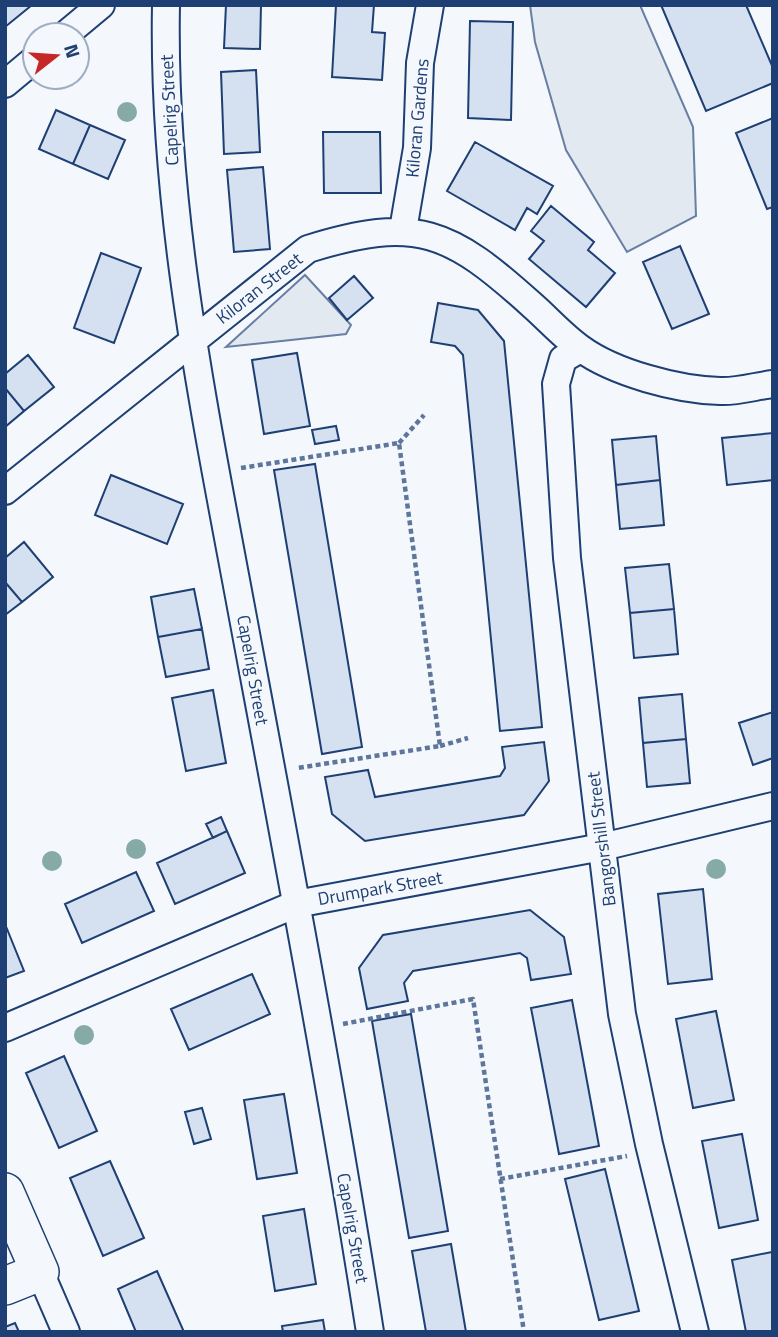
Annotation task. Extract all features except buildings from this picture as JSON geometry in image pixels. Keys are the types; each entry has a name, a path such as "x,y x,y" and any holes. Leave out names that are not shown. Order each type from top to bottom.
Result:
{"street":[{"path":"82,21 101,5"},
{"name":"Capelrig Street","path":"166,5 167,120 192,341 296,904 370,1332"},
{"name":"Kiloran Gardens","path":"403,230 417,148 421,63 430,5"},
{"path":"5,84 21,71"},
{"name":"Kiloran Street","path":"5,491 308,249 352,235 403,230 448,243 468,252 495,272 580,349 631,373 668,383 721,391 773,384"},
{"name":"Bangorshill Street","path":"580,349 563,359 556,384 568,558 622,1014 651,1152 695,1332"},
{"name":"Drumpark Street","path":"5,1028 296,904 602,847 773,806"},
{"path":"5,1192 66,1332"},
{"path":"5,1286 40,1272"}],"path":[{"path":"216,472 399,443 424,415"},
{"path":"399,443 440,746"},
{"path":"272,772 440,746 468,738"},
{"path":"318,1028 473,999 523,1332"},
{"path":"500,1179 651,1152"}],"shaded area":[{"path":"530,5 640,5 693,127 696,216 627,252 566,150 535,42"},
{"path":"305,275 351,325 346,334 226,347"}]}
